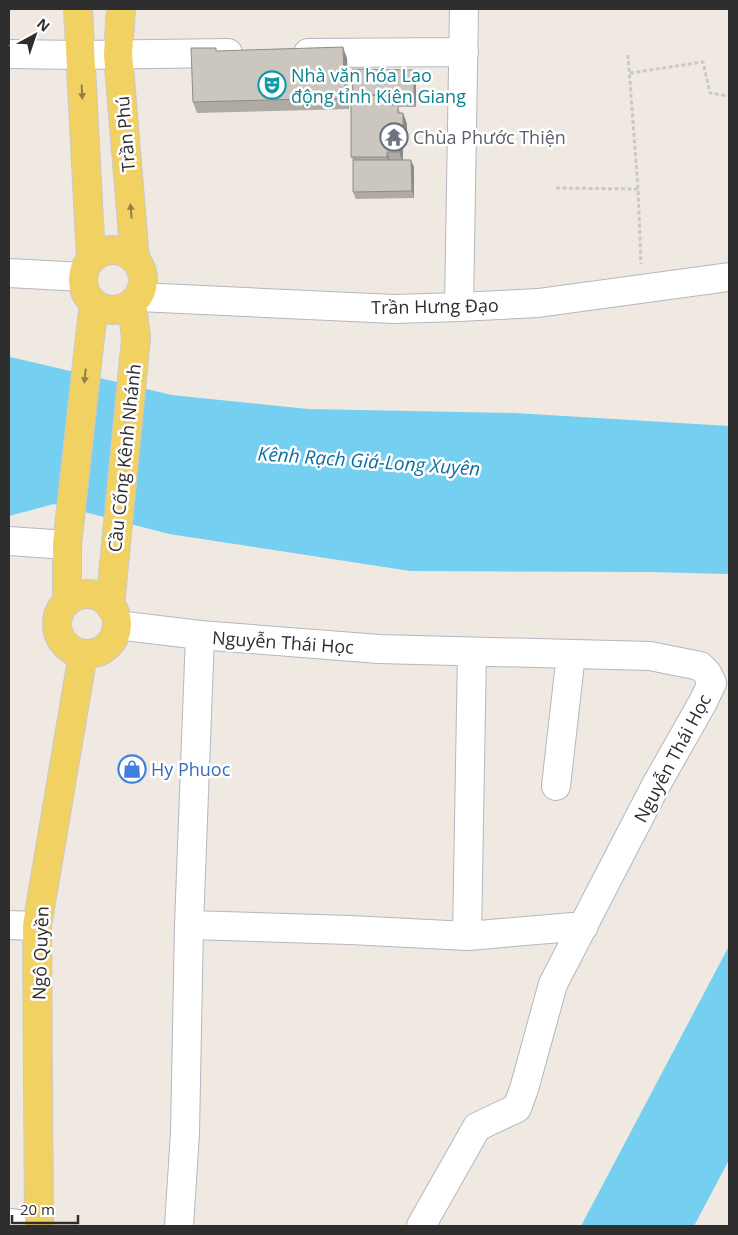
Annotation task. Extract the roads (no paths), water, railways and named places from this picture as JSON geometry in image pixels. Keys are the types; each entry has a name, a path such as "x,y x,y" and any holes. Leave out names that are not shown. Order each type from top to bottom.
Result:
{"main road":[{"path":"67,602 67,545 92,316 84,286 87,268 78,9"},
{"name":"Trần Phú","path":"121,9 118,54 135,260"},
{"path":"87,268 99,253 118,250 128,253 135,260 141,268 143,277 142,288 135,300 123,309 103,308 92,316"},
{"name":"Cầu Cống Kênh Nhánh","path":"114,615 113,577 136,338 135,300"},
{"path":"94,595 103,599 114,615 115,634 110,643 102,650 93,654 83,654 74,651 60,638 57,619 67,602 75,597 94,595"},
{"name":"Ngô Quyền","path":"37,1226 37,926 83,654"}],"street":[{"path":"459,307 464,9"},
{"path":"286,53 464,52"},
{"path":"9,54 256,53"},
{"path":"9,273 87,268"},
{"name":"Trần Hưng Đạo","path":"135,300 394,309 459,307 538,303 729,278"},
{"path":"9,541 67,545"},
{"name":"Nguyễn Thái Học","path":"114,615 200,635 379,649 650,656 700,666 707,673 712,684 656,785 553,984 517,1108 477,1127 421,1226"},
{"path":"179,1226 185,1133 189,925 200,635"},
{"path":"467,936 472,652"},
{"path":"556,786 571,654"},
{"path":"700,666 729,668"},
{"path":"9,925 37,926"},
{"path":"189,925 467,936 584,926"},
{"path":"9,1223 37,1226"}],"water":[{"name":"Kênh Rạch Giá-Long Xuyên","path":"9,357 172,395 308,409 515,413 729,426 729,574 410,571 169,534 54,504 9,516"},
{"path":"729,946 729,1160 694,1226 581,1226"}],"place":[{"name":"Nhà văn hóa Lao động tỉnh Kiên Giang","path":"272,85"},
{"name":"Chùa Phước Thiện","path":"394,137"},
{"name":"Hy Phuoc","path":"132,769"}]}
